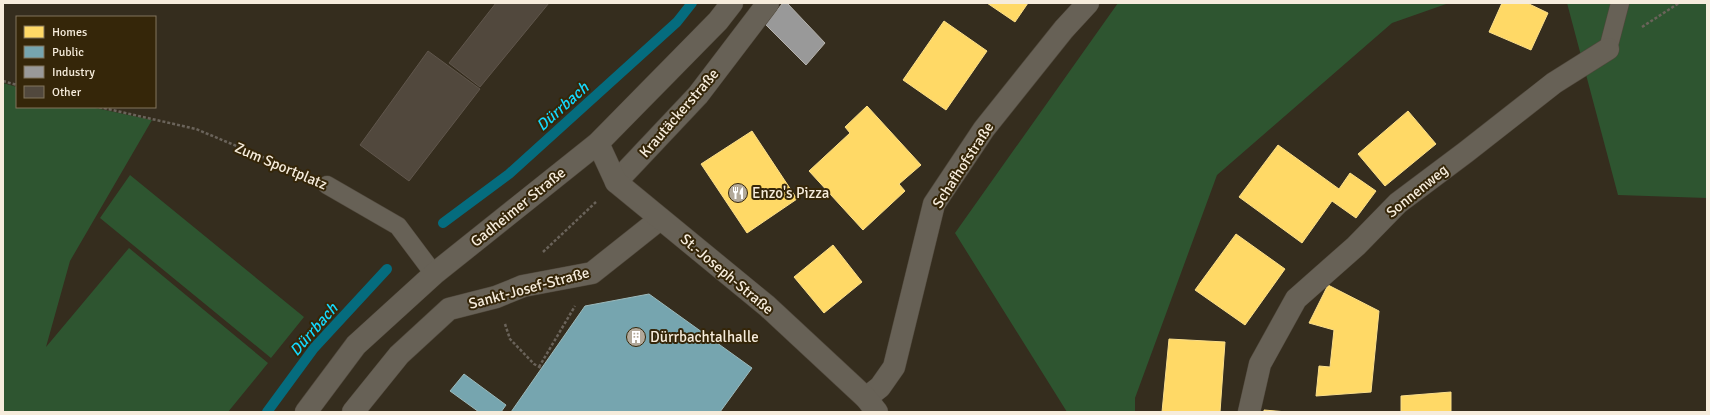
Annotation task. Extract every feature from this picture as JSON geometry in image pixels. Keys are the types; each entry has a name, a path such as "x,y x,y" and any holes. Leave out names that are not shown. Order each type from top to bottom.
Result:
{"street":[{"name":"Gadheimer Straße","path":"306,412 356,346 434,274 598,143 718,21 732,3"},
{"name":"Krautäckerstraße","path":"616,182 698,96 768,3"},
{"name":"Schafhofstraße","path":"871,405 880,387 894,367 934,204 984,129 1064,29 1088,3"},
{"name":"Sonnenweg","path":"1249,412 1260,364 1296,299 1356,246 1398,203 1554,83 1608,49"},
{"name":"St.-Joseph-Straße","path":"598,143 616,182 767,306 871,405"},
{"name":"Sankt-Josef-Straße","path":"353,412 399,355 449,310 496,297 523,286 592,273 660,219"}],"lane":[{"path":"1608,49 1620,3"},
{"name":"Zum Sportplatz","path":"328,185 398,226 434,274"}],"path":[{"path":"3,81 16,85"},
{"name":"Zum Sportplatz","path":"103,108 196,129 328,185"},
{"path":"542,253 616,182"},
{"path":"496,297 510,339 540,368 576,304"}],"green space":[{"path":"1118,3 1449,3 1392,23 1217,175 1135,398 1135,412 1067,412 955,233"},
{"path":"1567,3 1707,3 1707,198 1618,195"},
{"path":"3,83 16,87 16,108 96,108 152,120 70,261 46,347 129,248 268,363 228,412 3,412"},
{"path":"130,175 304,317 271,358 100,218"}],"building: Homes":[{"path":"987,3 1028,3 1015,22"},
{"path":"1502,3 1527,3 1548,13 1531,50 1489,32"},
{"path":"944,21 987,51 946,110 903,80"},
{"path":"867,106 921,165 899,184 905,191 863,230 809,171 850,133 845,127"},
{"path":"1408,111 1436,144 1385,186 1358,154"},
{"path":"752,131 797,199 747,233 701,164"},
{"path":"1278,145 1339,189 1350,173 1376,191 1356,218 1332,201 1302,243 1239,197"},
{"path":"1236,234 1285,269 1245,325 1195,290"},
{"path":"833,245 862,282 824,313 794,277"},
{"path":"1328,285 1379,311 1371,392 1316,396 1319,366 1330,367 1334,330 1309,323"},
{"path":"1169,339 1225,342 1220,412 1162,412"},
{"path":"1451,392 1451,412 1401,412 1401,396"},
{"path":"1264,410 1287,412 1264,412"}],"building: Public":[{"name":"Dürrbachtalhalle","path":"649,294 752,368 720,412 511,412 585,306"},
{"path":"464,374 506,405 501,412 479,412 450,391"}],"building: Industry":[{"path":"783,3 787,3 825,43 806,65 765,24"}],"building: Other":[{"path":"496,3 549,3 480,87 449,63"},
{"path":"428,51 480,89 409,181 360,145"}],"waterway":[{"name":"Dürrbach","path":"443,223 509,174 677,22 692,3"},
{"name":"Dürrbach","path":"267,412 314,348 387,269"}],"place":[{"name":"Enzo's Pizza","path":"738,193"},
{"name":"Dürrbachtalhalle","path":"636,337"}]}
